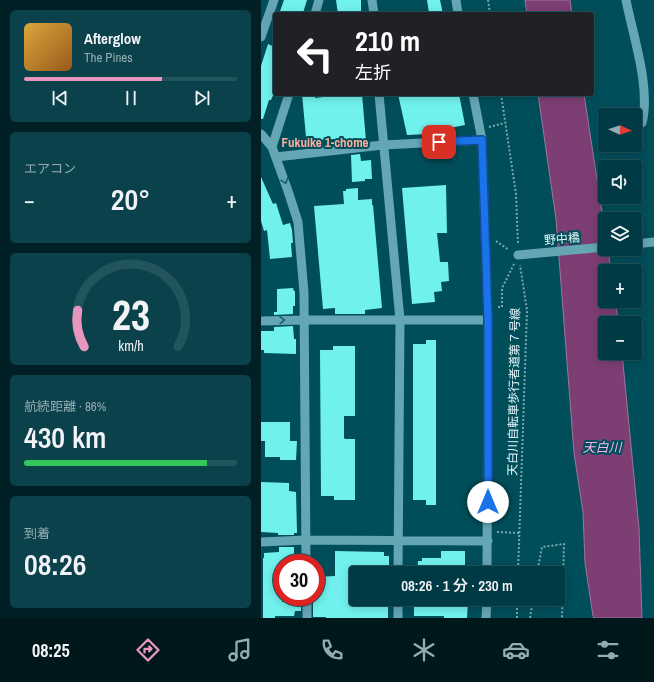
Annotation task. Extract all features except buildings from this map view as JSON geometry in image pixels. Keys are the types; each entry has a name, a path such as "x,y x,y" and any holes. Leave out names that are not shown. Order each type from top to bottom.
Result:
{"street":[{"path":"261,37 274,0"},
{"path":"316,12 319,0"},
{"path":"373,0 373,12"},
{"path":"456,0 459,12"},
{"path":"626,0 642,72 644,113 642,123"},
{"path":"272,147 288,96"},
{"path":"379,96 400,320 398,566"},
{"path":"473,96 482,140 488,307 487,566"},
{"path":"261,134 272,147 298,222 304,293 306,554"},
{"path":"276,157 383,145 482,140"},
{"path":"642,243 654,242"},
{"name":"野中橋","path":"520,255 598,248"},
{"path":"261,321 488,320"},
{"path":"261,542 306,540 398,540 488,536"},
{"path":"307,606 307,618"},
{"path":"398,606 398,618"},
{"path":"486,618 487,606"}],"path":[{"path":"488,0 490,12"},
{"name":"天白川自転車歩行者道第７号線","path":"501,96 516,194 520,255 527,310 518,566"},
{"path":"485,229 494,229 497,242 520,255 502,288 502,307 488,307"},
{"path":"488,536 519,533"},
{"path":"538,566 542,547 564,544 563,566"},
{"path":"517,606 517,618"},
{"path":"530,618 532,606"},
{"path":"562,606 562,618"}],"water":[{"path":"525,0 570,0 572,12 527,12"},
{"name":"天白川","path":"538,96 584,96 598,186 598,204 601,204 602,212 598,212 598,256 609,256 610,264 598,264 598,308 616,308 618,316 598,316 598,360 623,360 639,528 642,618 594,618 593,616 585,563 583,512 574,453 556,219"}],"district":[{"name":"Fukuike 1-chome","path":"325,142"}],"route":[{"path":"439,142 482,140 488,320 488,502"}]}
